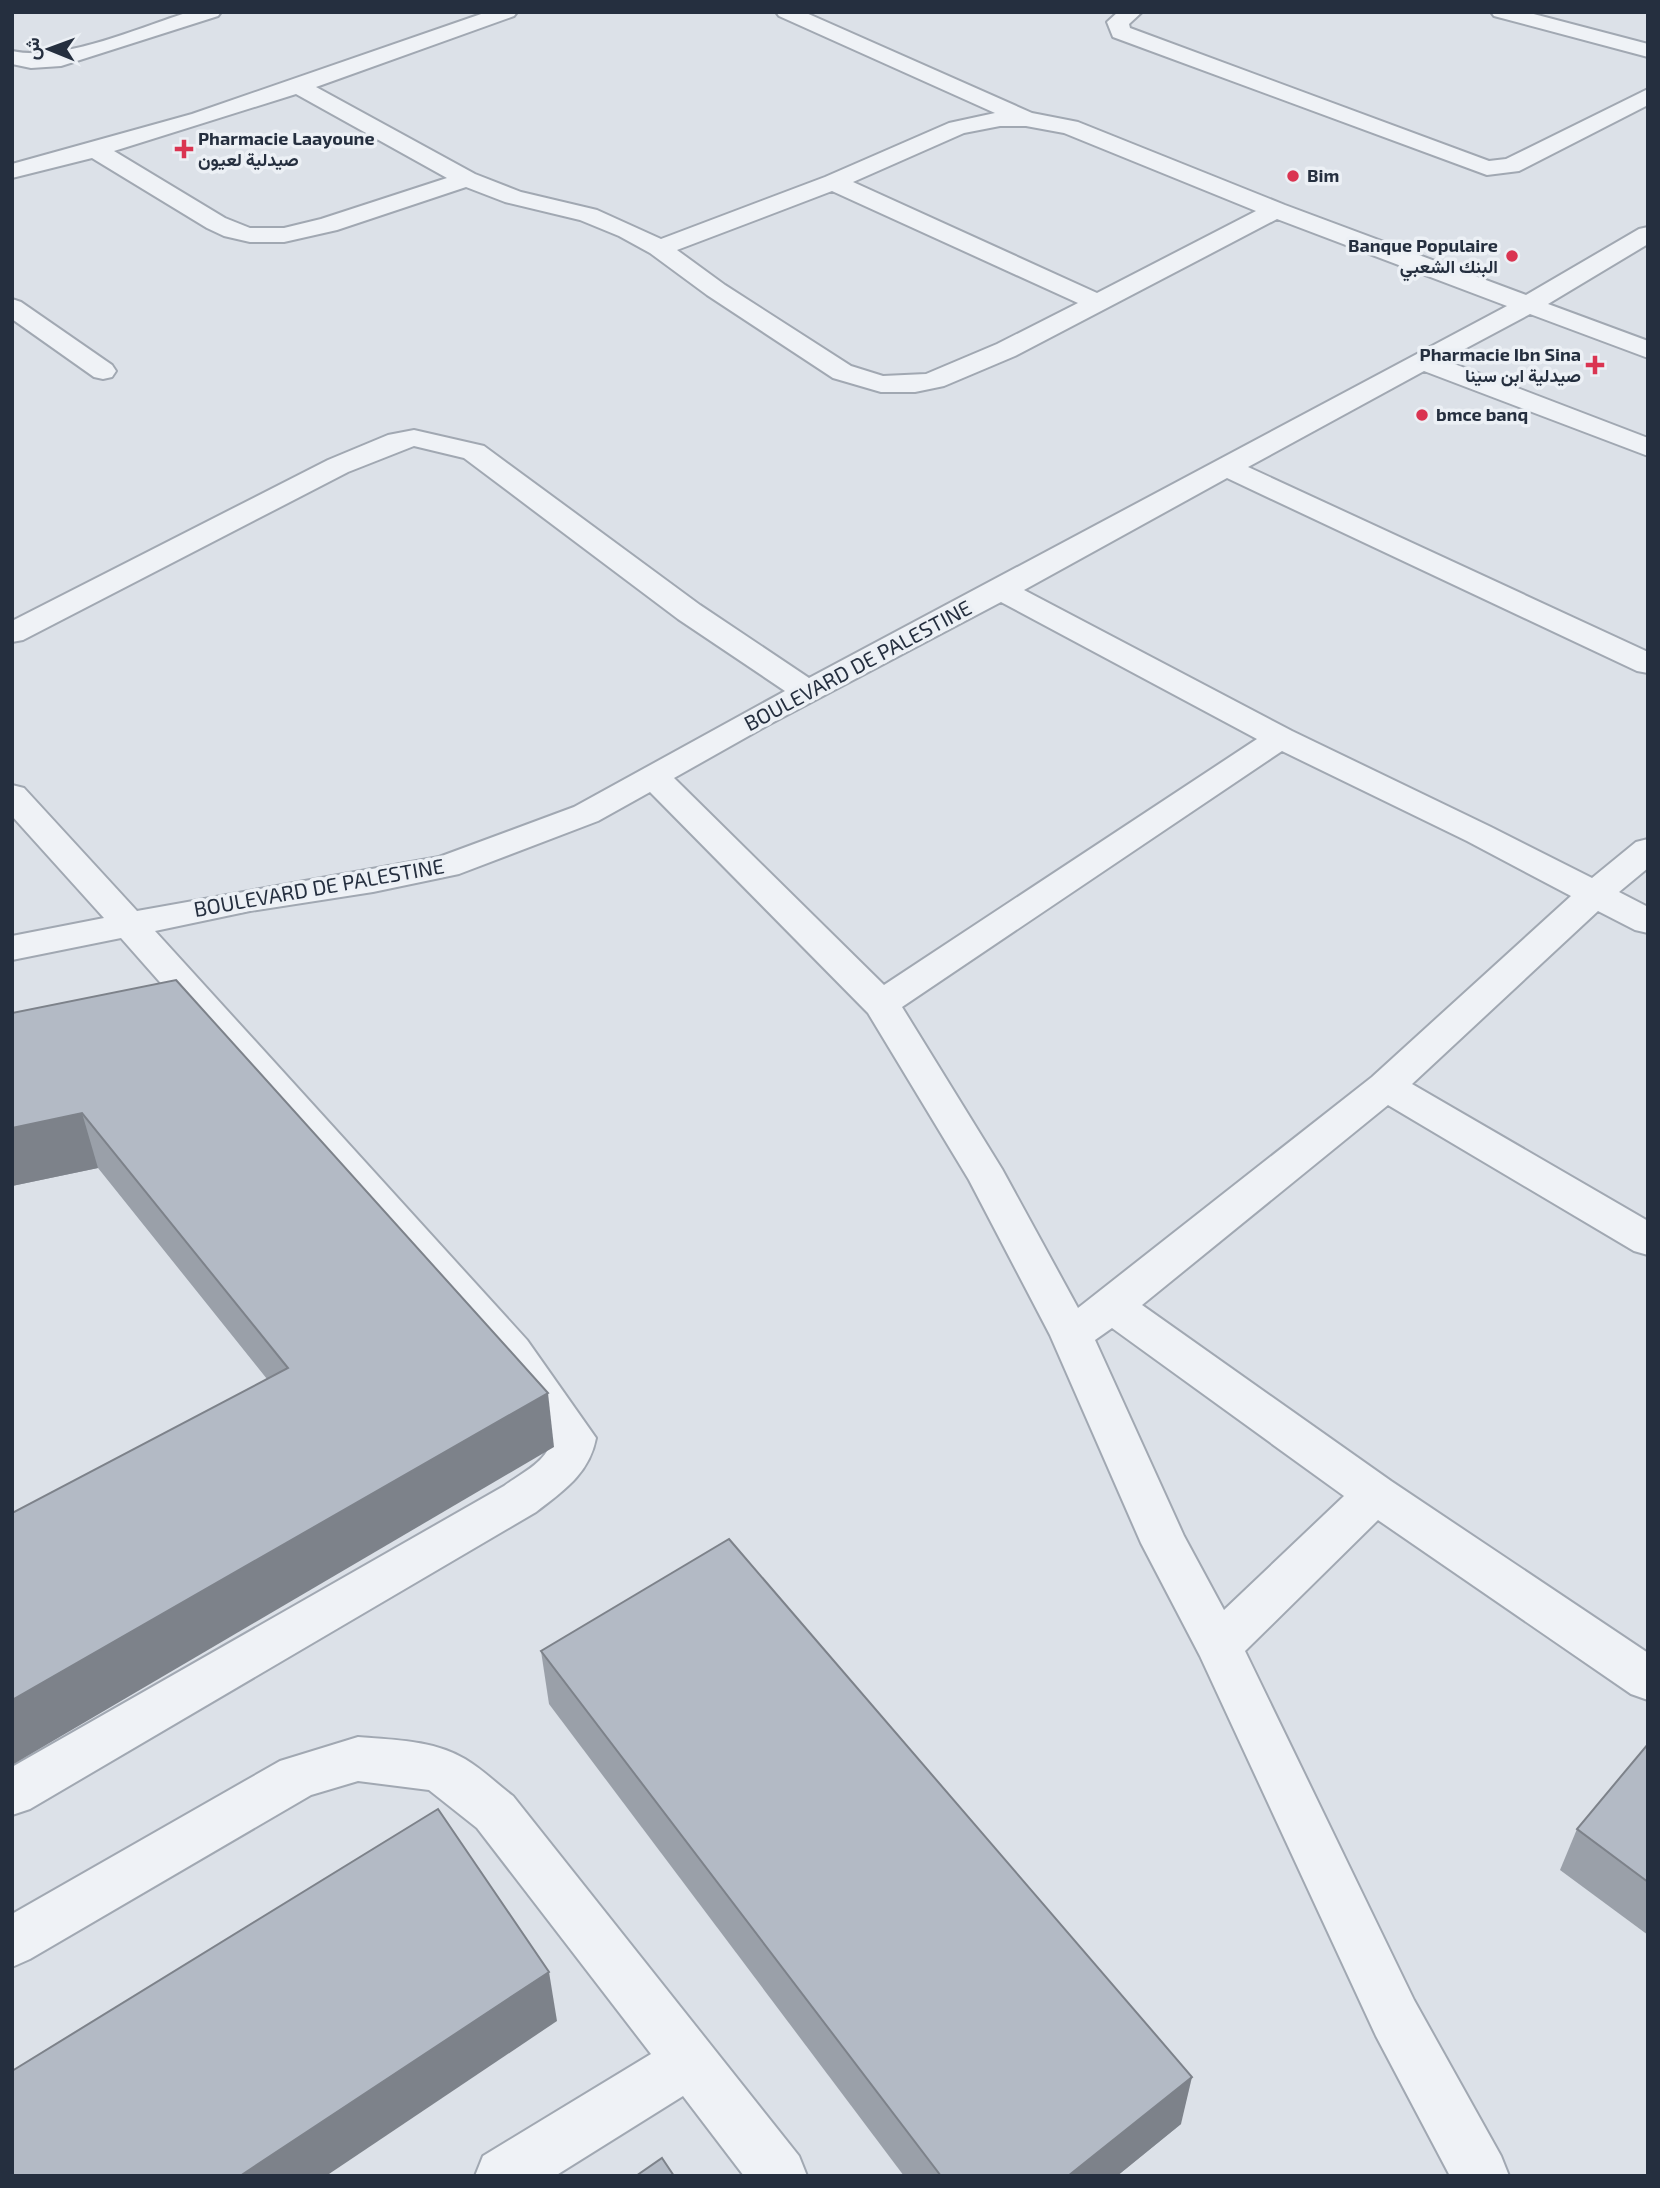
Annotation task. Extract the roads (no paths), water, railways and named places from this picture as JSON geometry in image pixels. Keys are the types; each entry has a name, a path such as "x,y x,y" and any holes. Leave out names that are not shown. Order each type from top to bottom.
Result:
{"street":[{"path":"12,57 31,61 61,60 211,12"},
{"path":"12,171 97,151 299,87 473,17 507,12"},
{"path":"786,12 1026,119"},
{"path":"1132,12 1118,22 1121,32 1487,168 1511,166 1648,96"},
{"path":"1501,12 1648,51"},
{"path":"299,87 467,179 513,197 607,221 659,248 716,290 842,372 881,384 915,384 957,371 1006,350 1276,210"},
{"path":"1613,116 1636,122"},
{"path":"659,248 833,183 957,128 1000,119 1026,119 1070,127 1276,210 1530,304 1648,351"},
{"path":"97,151 216,223 250,235 284,235 328,225 467,179"},
{"path":"833,183 1097,302"},
{"name":"BOULEVARD DE PALESTINE","path":"12,948 447,866 586,814 807,691 1001,590 1530,304 1648,234"},
{"path":"12,307 103,371"},
{"path":"1422,361 1648,448"},
{"path":"12,633 338,466 398,441 414,438 474,452 689,612 807,691"},
{"path":"1226,467 1648,664"},
{"path":"1001,590 1280,738 1479,834 1648,922"},
{"path":"881,1004 1280,738"},
{"path":"655,778 881,1004 988,1179 1071,1335 1164,1544 1219,1646 1395,2018 1480,2176"},
{"path":"12,795 512,1352 574,1438 573,1453 561,1468 520,1499 12,1793"},
{"path":"1071,1335 1112,1306 1386,1086 1594,895 1648,850"},
{"path":"1386,1086 1648,1240"},
{"path":"1112,1306 1375,1494 1648,1679"},
{"path":"1219,1646 1375,1494"},
{"path":"12,1942 298,1777 358,1759 425,1765 446,1774 495,1812 779,2176"},
{"path":"503,2176 688,2062"}],"place":[{"name":"Pharmacie Laayoune صيدلية لعيون","path":"184,149"},
{"name":"Bim","path":"1293,176"},
{"name":"Banque Populaire البنك الشعبي","path":"1512,256"},
{"name":"Pharmacie Ibn Sina صيدلية ابن سينا","path":"1595,365"},
{"name":"bmce banq","path":"1422,415"}]}
